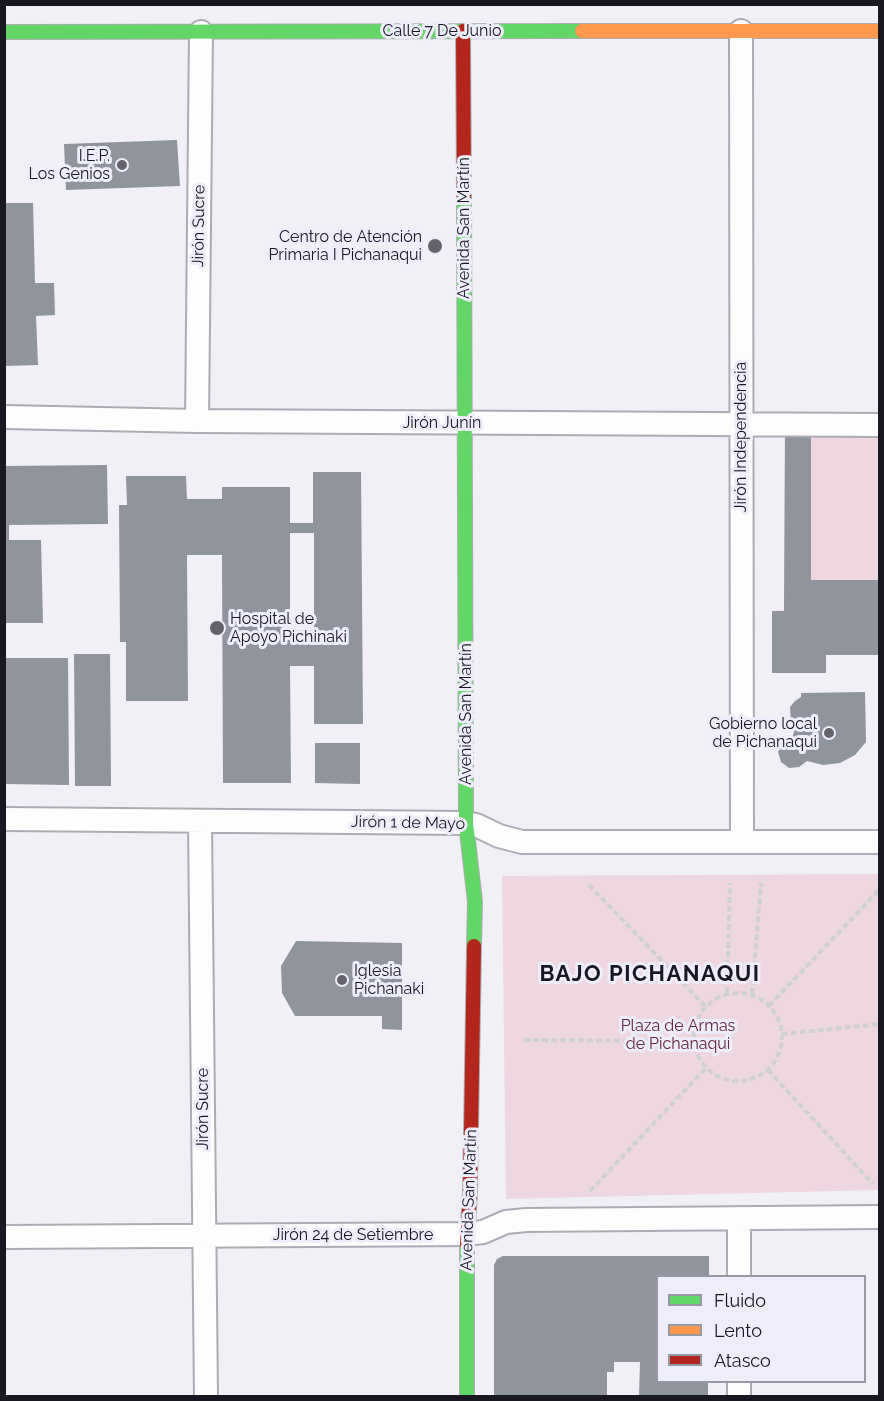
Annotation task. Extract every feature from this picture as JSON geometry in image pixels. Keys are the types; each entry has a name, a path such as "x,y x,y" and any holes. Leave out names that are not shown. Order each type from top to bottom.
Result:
{"street":[{"name":"Avenida San Martín","path":"463,31 466,822 475,902 471,1181 467,1234 467,1396"},
{"name":"Jirón Independencia","path":"741,31 742,842"},
{"name":"Calle 7 De Junio","path":"4,32 879,31"},
{"name":"Jirón Sucre","path":"197,421 201,32"},
{"name":"Jirón Junín","path":"4,417 197,421 879,425"},
{"name":"Jirón 1 de Mayo","path":"4,819 466,822 498,836 522,842 879,842"},
{"name":"Jirón Sucre","path":"200,821 206,1396"},
{"name":"Jirón 24 de Setiembre","path":"4,1237 467,1234 483,1232 500,1224 516,1221 879,1217"},
{"path":"739,1218 739,1275"}],"path":[{"path":"727,993 730,883"},
{"path":"752,994 761,883"},
{"path":"589,885 705,1006"},
{"path":"769,1006 879,889"},
{"path":"727,993 752,994 769,1006 780,1021 782,1034 779,1054 768,1070 757,1077 744,1081 720,1078 706,1068 696,1052 693,1041 695,1022 705,1006 715,998 727,993"},
{"path":"782,1034 879,1024"},
{"path":"524,1040 693,1041"},
{"path":"590,1191 706,1068"},
{"path":"768,1070 873,1184"}],"green space":[{"path":"785,431 879,431 879,655 826,655 826,673 772,673 772,611 784,610"},
{"name":"Plaza de Armas de Pichanaqui","path":"879,874 879,1190 506,1199 502,876"}],"building":[{"name":"I.E.P. Los Genios","path":"177,140 180,186 66,190 64,144"},
{"path":"4,203 33,203 35,283 54,283 55,315 36,316 38,365 4,366"},
{"path":"785,431 811,431 811,580 880,580 880,655 826,655 826,673 772,673 772,611 784,611"},
{"path":"107,465 108,524 9,525 9,540 41,540 43,623 4,623 4,466"},
{"path":"313,472 361,472 363,724 314,724 314,666 290,666 291,783 223,783 222,555 187,555 188,701 126,701 126,642 120,642 119,505 127,505 126,476 186,476 187,499 222,499 222,487 290,487 290,523 313,523","holes":["290,533 314,533 314,630 290,630"]},
{"path":"74,654 110,654 111,786 75,786"},
{"path":"4,658 68,658 69,785 4,784"},
{"name":"Gobierno local de Pichanaqui","path":"865,692 866,742 855,755 840,763 823,765 807,761 799,767 789,768 781,762 778,752 783,743 792,739 795,728 791,722 790,707 801,697 801,693"},
{"path":"315,743 360,743 360,784 315,783"},
{"name":"Iglesia Pichanaki","path":"296,941 402,943 402,1030 382,1029 382,1016 295,1016 282,993 281,966"},
{"path":"503,1256 709,1256 709,1275 656,1275 656,1383 708,1383 708,1396 639,1396 640,1362 614,1362 614,1372 607,1372 607,1396 494,1396 494,1265 497,1259"}],"traffic: fast":[{"path":"4,32 582,31"},
{"path":"464,195 466,823 475,902 474,946"},
{"path":"467,1245 467,1396"}],"traffic: slow":[{"path":"582,31 880,31"}],"traffic: jam":[{"path":"463,31 464,195"},
{"path":"467,1245 474,946"}],"place":[{"name":"I.E.P. Los Genios","path":"122,165"},
{"name":"Centro de Atención Primaria I Pichanaqui","path":"435,246"},
{"name":"Hospital de Apoyo Pichinaki","path":"217,628"},
{"name":"Gobierno local de Pichanaqui","path":"829,733"},
{"name":"Iglesia Pichanaki","path":"342,980"}],"district":[{"name":"BAJO PICHANAQUI","path":"650,974"}]}
